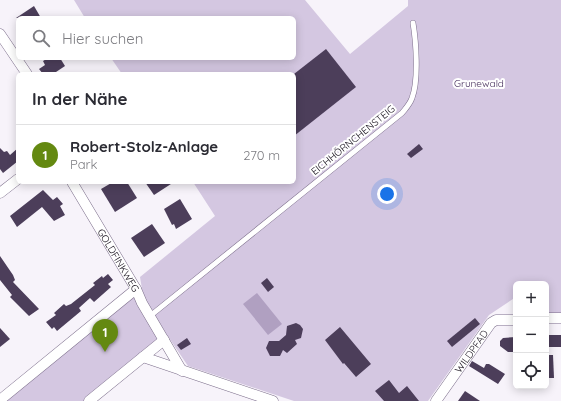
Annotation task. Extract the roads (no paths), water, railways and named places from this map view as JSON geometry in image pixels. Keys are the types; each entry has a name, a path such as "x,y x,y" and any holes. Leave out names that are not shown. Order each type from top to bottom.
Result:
{"street":[{"path":"2,39 16,59"},
{"path":"17,60 26,72"},
{"path":"0,193 16,181"},
{"name":"GOLDFINKWEG","path":"73,184 136,289 142,303 182,371"},
{"path":"0,400 136,289"},
{"path":"549,318 561,318"},
{"name":"WILDPFAD","path":"436,401 491,323 496,320 513,320"},
{"path":"89,401 164,340"},
{"path":"143,357 273,401"}],"lane":[{"name":"EICHHÖRNCHENSTEIG","path":"150,316 402,113 409,105 413,96 415,83 412,23"}],"place":[{"name":"Robert-Stolz-Anlage","path":"105,352"}],"park label":[{"name":"Grunewald","path":"479,83"}]}
